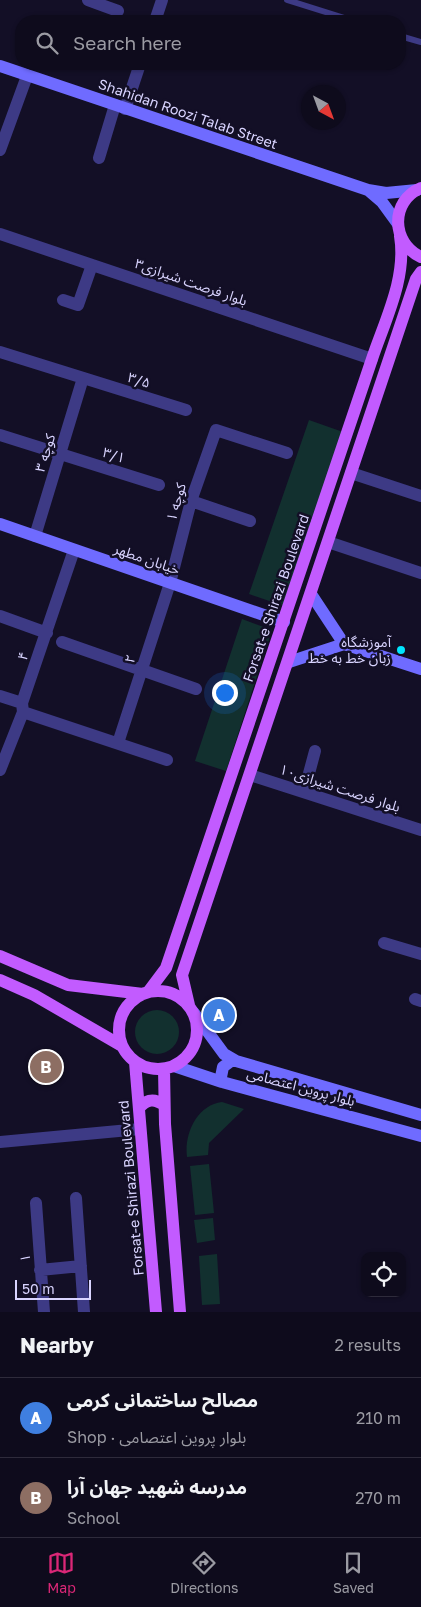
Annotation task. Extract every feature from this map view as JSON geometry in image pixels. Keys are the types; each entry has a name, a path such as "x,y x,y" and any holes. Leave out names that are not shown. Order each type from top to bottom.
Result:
{"main road":[{"path":"419,189 403,204 399,230 409,249 421,257"},
{"name":"Forsat-e Shirazi Boulevard","path":"145,993 166,968 402,271 403,251 399,230"},
{"path":"0,980 34,995 122,1046 135,1062 148,1069 169,1068 186,1059 193,1049 198,1038 198,1025 182,975 289,662 416,279 421,272"},
{"path":"0,956 68,985 145,993 162,991 172,993 192,1009"},
{"path":"122,1046 119,1031 122,1016 134,999 145,993"},
{"name":"Forsat-e Shirazi Boulevard","path":"135,1062 156,1312"},
{"path":"169,1068 164,1105 180,1312"},
{"path":"139,1108 144,1102 151,1100 158,1100 164,1105"}],"street":[{"path":"88,0 118,11"},
{"path":"157,15 162,0"},
{"name":"Shahidan Roozi Talab Street","path":"0,66 368,190 386,193 419,189"},
{"path":"99,158 137,70"},
{"path":"0,150 27,76"},
{"name":"Shahidan Roozi Talab Street","path":"368,190 388,208 399,230"},
{"name":"۳بلوار فرصت شیرازی","path":"0,234 372,359"},
{"path":"63,300 78,305 92,265"},
{"name":"۳/۵","path":"0,352 186,410"},
{"name":"کوچه ۳","path":"35,536 83,378"},
{"name":"کوچه ۱","path":"170,583 191,501 216,430 287,453"},
{"name":"۳/۱","path":"0,435 159,485"},
{"path":"351,473 421,496"},
{"path":"191,501 250,521"},
{"name":"خیابان مطهر","path":"0,524 284,622"},
{"path":"328,542 421,573"},
{"name":"۴","path":"0,770 74,550"},
{"name":"۲","path":"118,743 170,583"},
{"path":"311,594 344,644"},
{"path":"0,616 47,633"},
{"path":"62,642 196,689"},
{"path":"289,662 344,644 421,669"},
{"path":"0,696 22,708 167,760"},
{"path":"304,792 315,751"},
{"name":"بلوار فرصت شیرازی۱۰","path":"250,775 421,830"},
{"path":"384,943 421,954"},
{"name":"بلوار پروین اعتصامی","path":"192,1009 224,1054 236,1060 421,1115"},
{"path":"222,1082 220,1077 223,1067 226,1063 236,1060"},
{"name":"بلوار پروین اعتصامی","path":"169,1068 421,1136"},
{"path":"0,1142 140,1129"},
{"path":"76,1198 84,1312"},
{"name":"۱","path":"36,1203 44,1312"},
{"path":"40,1270 81,1266"}],"lane":[{"path":"286,0 335,15"},
{"path":"406,38 421,42"}],"green space":[{"path":"309,420 343,432 284,606 249,594"},
{"path":"242,619 272,630 226,771 195,761"},
{"path":"161,1010 173,1016 178,1023 178,1041 173,1048 166,1053 153,1054 145,1051 138,1044 135,1028 138,1020 145,1013"},
{"path":"222,1102 244,1109 209,1143 208,1155 187,1157 188,1139 194,1122 199,1115 213,1104"},
{"path":"209,1164 214,1213 195,1215 190,1166"},
{"path":"213,1218 215,1240 197,1243 194,1220"},
{"path":"217,1254 220,1304 202,1305 199,1256"}],"place":[{"name":"آموزشگاه زبان خط به خط","path":"401,650"},
{"name":"مصالح ساختمانی کرمی","path":"219,1015"},
{"name":"مدرسه شهید جهان آرا","path":"46,1067"}]}
